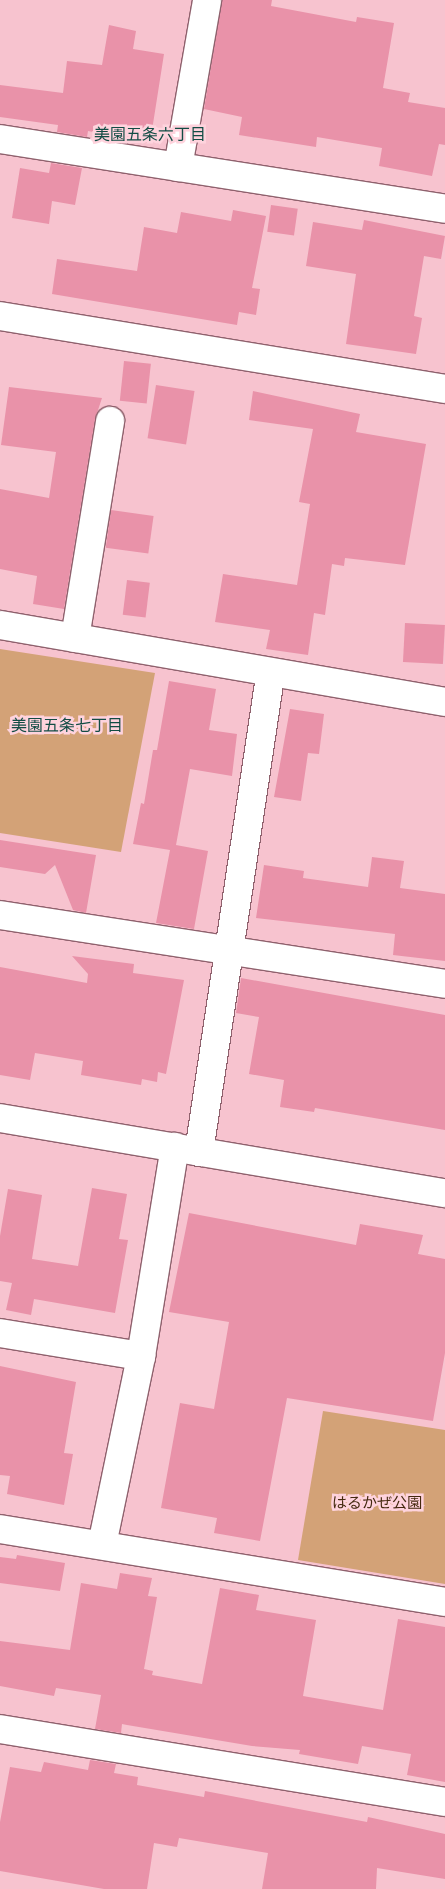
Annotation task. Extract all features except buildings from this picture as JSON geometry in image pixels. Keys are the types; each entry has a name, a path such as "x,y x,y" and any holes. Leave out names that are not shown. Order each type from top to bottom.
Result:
{"street":[{"path":"178,167 207,0"},
{"path":"0,139 445,209"},
{"path":"0,316 445,389"},
{"path":"75,638 110,421"},
{"path":"0,625 445,702"},
{"path":"102,1545 229,949 271,672"},
{"path":"0,915 445,984"},
{"path":"0,1118 445,1194"},
{"path":"0,1333 141,1356"},
{"path":"0,1528 445,1602"},
{"path":"0,1729 445,1802"}],"green space":[{"path":"0,649 155,673 121,852 0,833"},
{"name":"はるかぜ公園","path":"323,1411 445,1430 445,1584 298,1560"}],"district":[{"name":"美園五条六丁目","path":"150,134"},
{"name":"美園五条七丁目","path":"67,725"}]}
